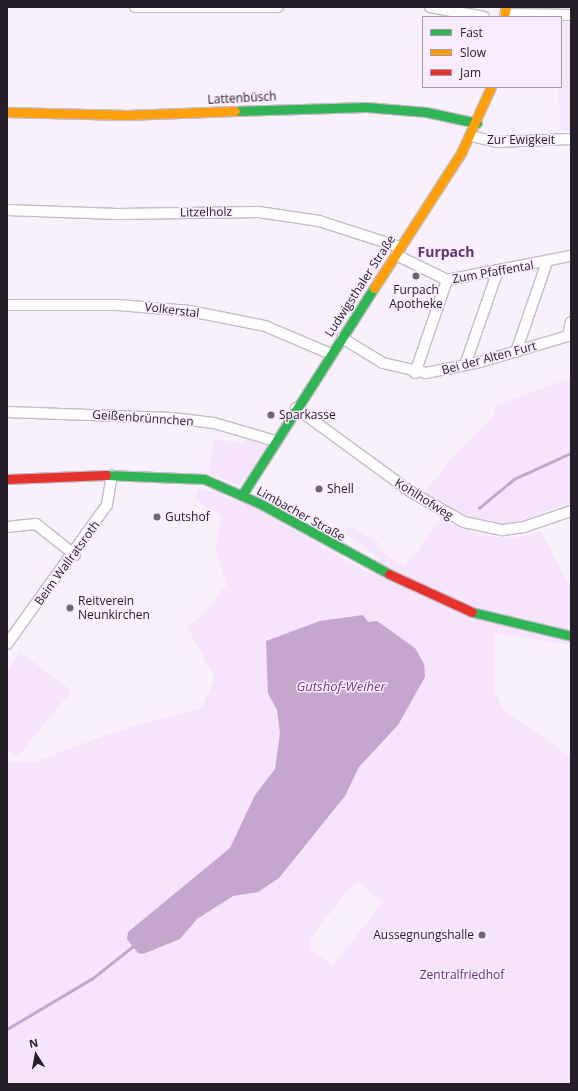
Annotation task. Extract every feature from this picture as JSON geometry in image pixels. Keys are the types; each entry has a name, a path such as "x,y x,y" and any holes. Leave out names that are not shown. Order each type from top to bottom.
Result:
{"street":[{"path":"135,7 278,7"},
{"path":"430,7 448,9 480,16"},
{"path":"505,13 571,15"},
{"name":"Ludwigsthaler Straße","path":"242,495 296,408 471,136 491,88"},
{"name":"Lattenbüsch","path":"7,112 127,115 366,107 426,112 477,123"},
{"name":"Zur Ewigkeit","path":"471,136 496,142 571,139"},
{"name":"Litzelholz","path":"7,210 266,213 318,221 398,251"},
{"name":"Zum Pfaffental","path":"398,251 448,280 498,273 571,256"},
{"path":"516,352 547,262"},
{"path":"465,365 498,273"},
{"path":"415,373 448,280"},
{"name":"Volkerstal","path":"7,304 118,305 190,311 265,326 331,354"},
{"path":"569,335 571,322"},
{"name":"Bei der Alten Furt","path":"342,338 383,363 415,373 465,365 516,352 569,335"},
{"name":"Kohlhofweg","path":"296,408 411,492 464,522 503,530 524,527 571,511"},
{"name":"Geißenbrünnchen","path":"7,412 172,418 214,423 276,441"},
{"name":"Limbacher Straße","path":"7,479 112,475 194,477 242,495 416,589 458,608 513,625 571,636"},
{"name":"Beim Wallratsroth","path":"7,644 75,555 107,505 112,475"},
{"path":"7,527 36,524 75,555"}],"shaded area":[{"path":"562,22 571,22 571,130 561,131 558,88 562,88"}],"green space":[{"path":"571,378 571,502 524,520 501,526 482,526 423,495 455,454 492,419 496,405"},
{"path":"247,435 270,442 239,486 208,474 214,439 245,443"},
{"name":"Zentralfriedhof","path":"199,488 251,506 370,574 380,558 346,534 345,530 350,526 379,543 376,547 405,567 441,519 480,535 514,538 542,532 571,589 571,645 494,633 495,692 503,710 571,757 571,1084 7,1084 7,762 34,762 117,731 202,708 215,678 187,627 201,617 227,584 216,550 221,515 194,499","holes":["358,883 383,902 333,966 310,949 310,939 347,891"]},
{"path":"20,652 69,689 70,693 18,756 14,756 7,750 7,671"}],"water":[{"name":"Gutshof-Weiher","path":"363,615 368,622 377,621 415,648 424,664 425,677 398,725 359,767 345,796 279,878 258,892 233,896 197,919 180,939 143,954 138,953 127,939 128,932 230,848 255,795 275,769 280,733 277,710 268,693 266,641 320,621"}],"waterway":[{"path":"479,508 514,479 571,453"},
{"path":"7,1029 93,978 132,947"}],"traffic: fast":[{"path":"235,111 366,107 426,112 477,123"},
{"path":"242,495 374,288"},
{"path":"106,475 204,479 259,503 389,574"},
{"path":"472,612 571,636"}],"traffic: slow":[{"path":"504,16 506,7"},
{"path":"374,288 461,153 491,88"},
{"path":"7,112 127,115 235,111"}],"traffic: jam":[{"path":"7,479 106,475"},
{"path":"389,574 472,612"}],"place":[{"name":"Furpach Apotheke","path":"416,276"},
{"name":"Sparkasse","path":"271,415"},
{"name":"Shell","path":"319,489"},
{"name":"Gutshof","path":"157,517"},
{"name":"Reitverein Neunkirchen","path":"70,608"},
{"name":"Aussegnungshalle","path":"482,935"}],"district":[{"name":"Furpach","path":"446,252"}]}
